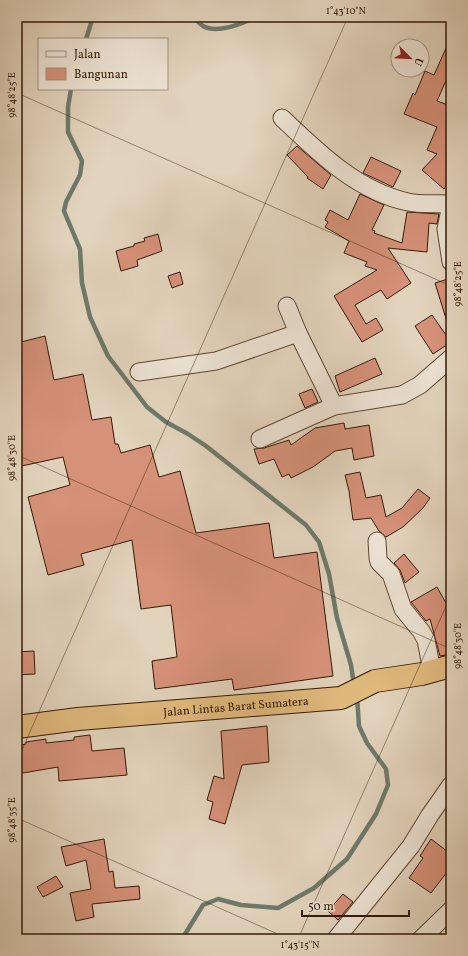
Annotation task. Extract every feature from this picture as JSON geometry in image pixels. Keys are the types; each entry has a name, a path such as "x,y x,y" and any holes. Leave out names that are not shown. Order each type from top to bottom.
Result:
{"highway":[{"name":"Jalan Lintas Barat Sumatera","path":"17,727 78,719 341,698 375,681 442,669"}],"street":[{"path":"282,118 329,163 382,195 410,202 451,205 446,229 451,262"},
{"path":"287,306 298,333 334,406"},
{"path":"139,372 216,361 298,333"},
{"path":"260,438 334,406 402,395 420,385 451,358"},
{"path":"377,541 378,558 391,574 403,609 421,631 442,669"},
{"path":"336,939 411,846 451,785"},
{"path":"421,939 451,910"}],"building":[{"path":"451,37 451,69 437,101 451,106 451,181 444,189 422,170 437,154 427,150 437,127 404,114 413,93 415,95 422,78 430,78 430,73 434,75"},
{"path":"297,146 331,175 323,189 307,178 308,177 287,155"},
{"path":"371,157 401,171 393,187 363,173"},
{"path":"360,194 384,205 372,230 375,231 374,233 402,243 407,212 439,214 437,224 429,223 427,252 388,248 411,283 387,299 381,290 355,305 366,324 376,318 383,330 362,342 334,296 377,270 365,266 367,262 344,253 349,241 325,227 328,222 325,220 330,210 348,220"},
{"path":"158,234 162,251 137,260 138,266 121,271 116,251 134,246 134,244 145,241 144,238"},
{"path":"180,272 183,284 172,288 168,276"},
{"path":"448,279 451,287 451,324 448,325 435,283"},
{"path":"432,315 451,342 433,354 415,326"},
{"path":"45,336 54,380 83,374 92,420 111,417 115,444 118,444 121,453 150,445 159,477 180,471 196,533 269,523 274,558 317,552 333,676 234,690 232,679 155,689 152,661 177,657 171,605 141,609 132,540 81,554 84,565 48,575 28,497 70,485 63,457 17,467 17,343"},
{"path":"375,358 382,374 340,392 335,376"},
{"path":"312,389 318,402 305,408 299,394"},
{"path":"344,423 345,429 369,425 374,456 354,460 352,448 335,451 313,467 291,478 289,474 282,477 274,459 259,464 254,449 264,448 289,440 291,445 315,428"},
{"path":"360,472 366,498 381,495 386,517 402,508 418,489 430,498 423,508 403,527 386,537 379,531 371,518 353,520 345,475"},
{"path":"404,554 419,572 405,583 400,570 394,563"},
{"path":"437,587 446,603 451,600 451,654 440,656 430,619 426,621 411,602"},
{"path":"34,651 35,674 17,675 17,652"},
{"path":"267,726 269,762 242,765 225,824 209,819 213,802 207,800 214,776 224,779 221,731"},
{"path":"90,735 92,751 124,748 127,775 59,781 58,767 17,774 17,746 26,744 26,742 46,739 46,743 74,740 74,737"},
{"path":"104,839 109,872 113,871 115,888 139,886 140,899 92,904 94,917 76,921 70,893 91,889 86,860 66,866 61,847"},
{"path":"431,839 451,854 451,867 431,893 409,878 423,858 420,856"},
{"path":"56,876 63,887 43,897 37,887"},
{"path":"343,894 353,902 338,920 328,911"}],"waterway":[{"path":"86,38 93,17"},
{"path":"193,17 203,26 215,29 222,29 237,25 255,17"},
{"path":"71,90 68,107 68,132 82,161 80,175 66,202 64,211 80,249 82,283 90,317 108,356 147,407 166,422 206,446 306,525 319,542 329,574 337,618 351,665 354,685"},
{"path":"182,939 203,905 218,899 241,905 278,908 314,888 347,859 376,814 388,785 386,769 367,743 359,726 357,696"}]}
